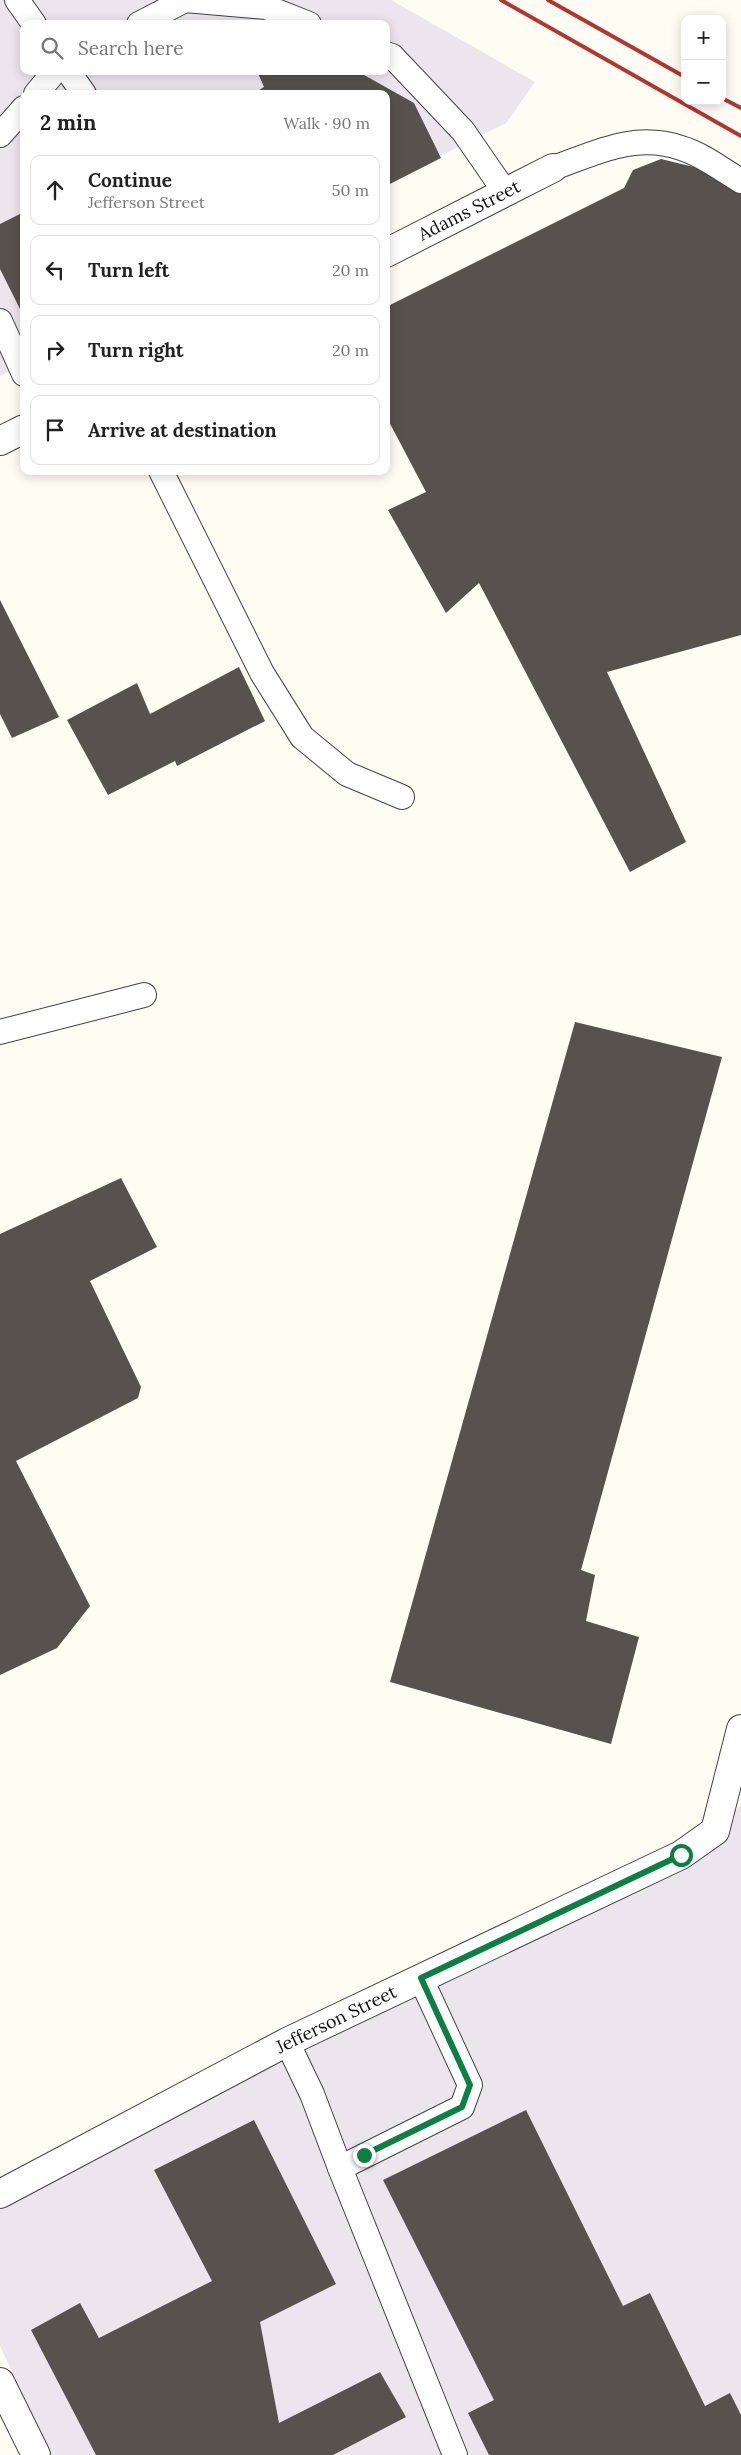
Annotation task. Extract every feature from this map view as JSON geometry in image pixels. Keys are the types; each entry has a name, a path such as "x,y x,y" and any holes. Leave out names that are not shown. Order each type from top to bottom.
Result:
{"street":[{"name":"Adams Street","path":"390,251 553,168"},
{"path":"0,441 20,431"},
{"name":"Jefferson Street","path":"0,2194 287,2042 681,1855 715,1831 741,1729"},
{"path":"0,2382 36,2455"}],"lane":[{"path":"17,0 31,20"},
{"path":"147,20 185,0 266,7 298,20"},
{"path":"390,55 463,131 505,192"},
{"path":"39,90 52,75"},
{"path":"71,75 81,90"},
{"path":"0,135 20,112"},
{"path":"553,168 626,142 652,141 682,148 741,181"},
{"path":"0,322 20,365"},
{"path":"163,475 262,673 302,737 347,774 402,797"},
{"path":"0,1032 144,995"},
{"path":"340,2168 462,2107 470,2085 421,1978"},
{"path":"287,2042 312,2094 454,2455"}],"shaded area":[{"path":"0,0 391,0 535,82 506,123 390,181 390,90 20,90 20,366 0,376"},
{"path":"741,1805 741,2455 51,2455 0,2346 0,2194 715,1831"}],"building":[{"path":"259,75 364,75 414,103 441,158 390,184 390,90 259,90 264,87"},
{"path":"661,159 694,167 741,193 741,635 607,672 686,842 630,872 479,583 446,613 388,510 426,492 390,424 390,305 624,188 633,170"},
{"path":"20,214 20,309 0,269 0,224"},
{"path":"0,600 59,717 12,738 0,714"},
{"path":"239,667 265,721 177,766 175,761 108,795 67,720 137,683 150,714"},
{"path":"575,1022 722,1057 581,1570 595,1575 586,1621 639,1637 611,1744 390,1682"},
{"path":"121,1178 157,1247 90,1281 141,1387 138,1398 16,1461 90,1606 57,1648 0,1675 0,1234"},
{"path":"526,2110 623,2306 650,2293 705,2406 730,2393 741,2415 741,2455 489,2455 468,2413 494,2400 383,2180"},
{"path":"254,2120 336,2284 260,2322 279,2423 380,2372 406,2417 333,2455 96,2455 31,2330 80,2303 99,2338 212,2281 154,2170"}],"railway":[{"path":"501,0 741,136"},
{"path":"548,0 681,75"},
{"path":"726,100 741,108"}],"route":[{"path":"364,2155 462,2107 470,2085 421,1978 681,1855"}]}
